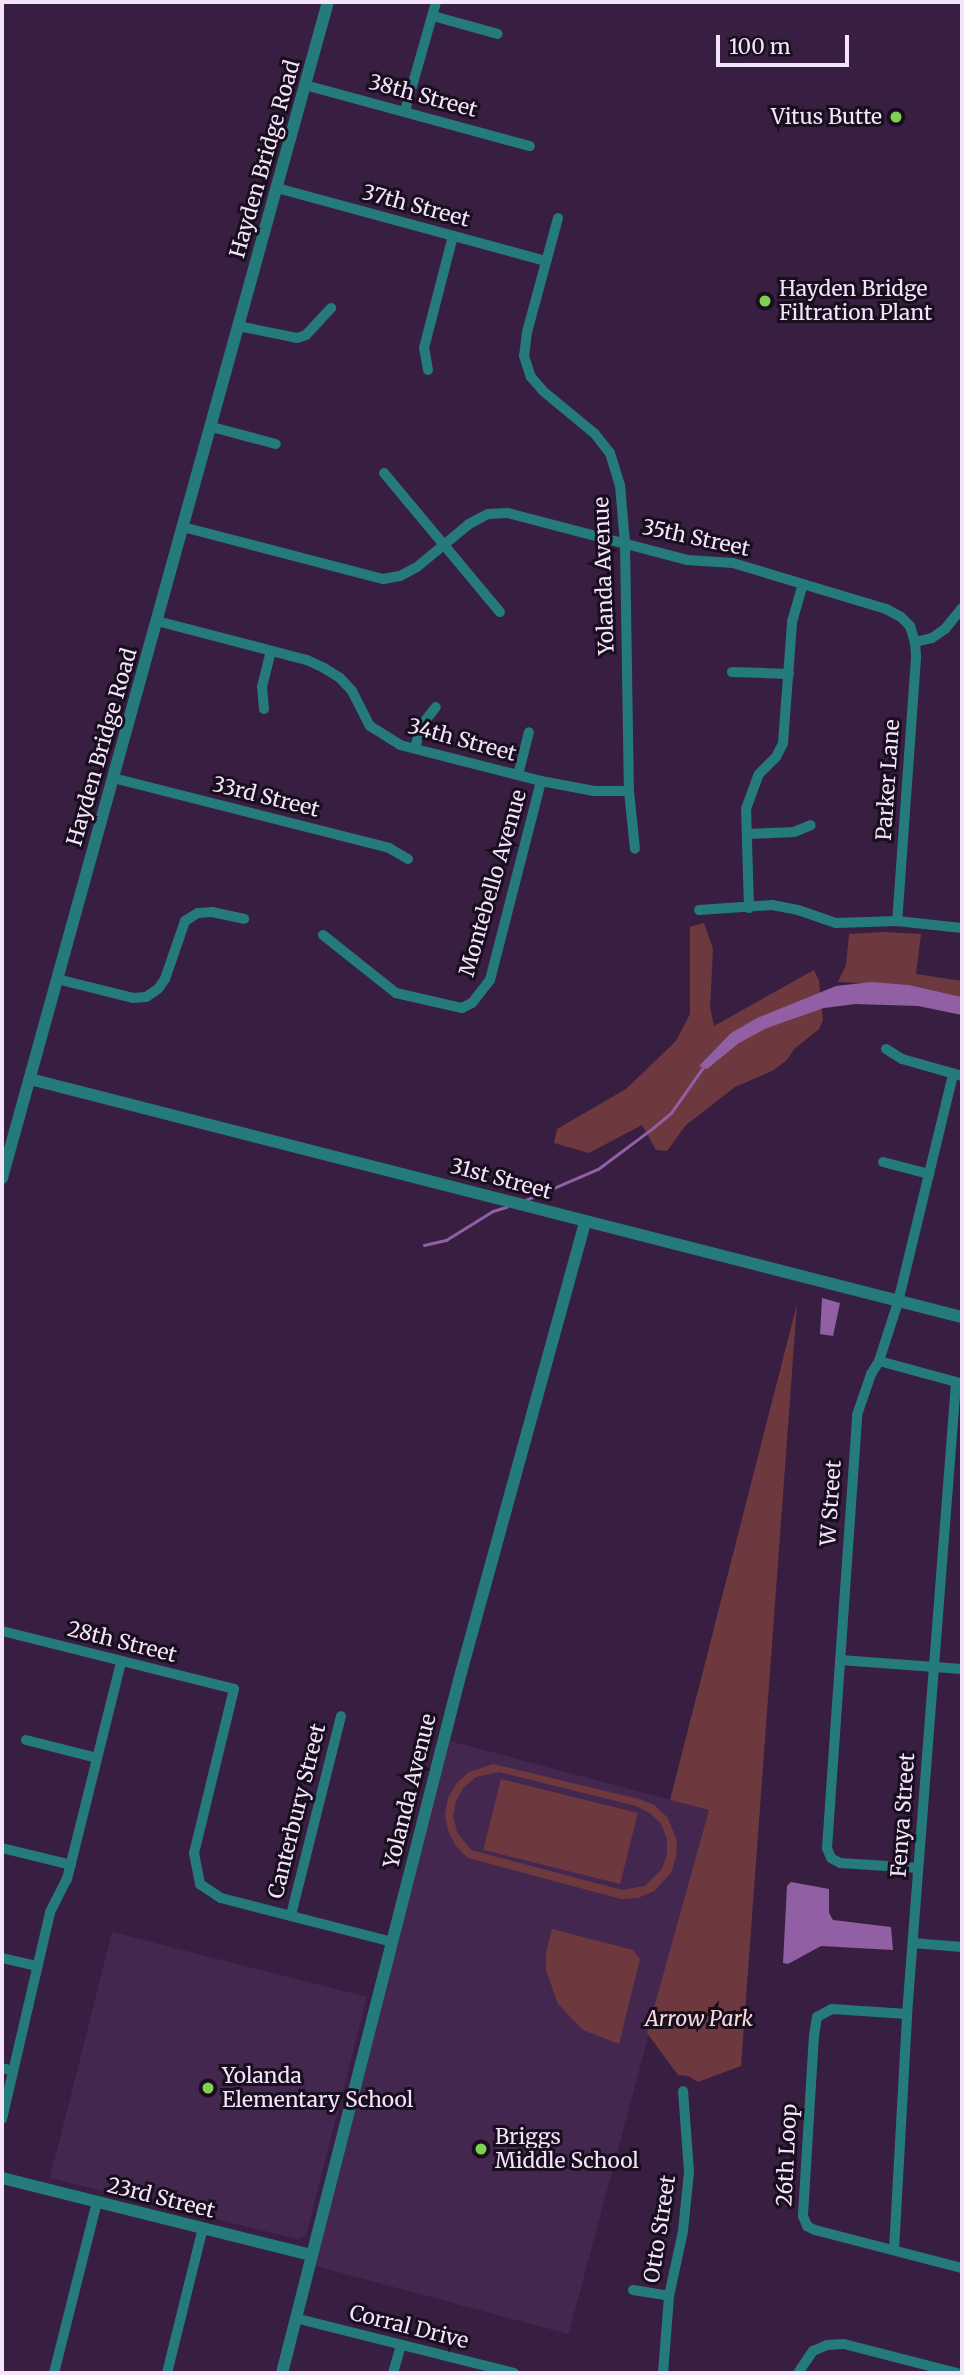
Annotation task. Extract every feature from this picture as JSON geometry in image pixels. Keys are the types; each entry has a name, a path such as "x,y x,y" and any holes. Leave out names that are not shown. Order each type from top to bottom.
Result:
{"street":[{"name":"Hayden Bridge Road","path":"2,1178 328,2"},
{"path":"405,111 436,2"},
{"path":"433,16 498,34"},
{"name":"38th Street","path":"305,85 530,146"},
{"name":"37th Street","path":"277,188 546,261"},
{"name":"Yolanda Avenue","path":"558,218 527,332 524,356 531,377 543,391 596,434 610,453 620,485 625,543 628,792 635,849"},
{"path":"428,370 424,348 453,236"},
{"path":"238,326 297,338 306,335 331,308"},
{"path":"212,426 276,444"},
{"path":"384,473 500,612"},
{"name":"35th Street","path":"183,527 383,579 400,576 417,567 444,544 488,514 509,513 687,560 733,563 802,586 886,609 910,626 915,642"},
{"path":"749,908 746,808 751,790 783,743 792,622 802,586"},
{"path":"915,642 932,638 945,629 962,608"},
{"name":"34th Street","path":"157,621 307,660 340,678 352,691 370,726 383,737 541,781 593,791 628,792"},
{"name":"Parker Lane","path":"897,921 915,642"},
{"path":"264,709 262,687 271,652"},
{"path":"732,672 789,674"},
{"path":"415,748 421,726 436,708"},
{"path":"518,775 529,732"},
{"name":"33rd Street","path":"113,778 389,848 408,859"},
{"name":"Montebello Avenue","path":"323,936 396,993 462,1008 480,995 490,980 541,781"},
{"path":"747,834 794,832 811,825"},
{"path":"699,910 785,906 836,923 897,921 962,928"},
{"path":"57,979 133,998 146,997 158,989 165,979 185,921 198,913 212,912 244,919"},
{"path":"886,1049 902,1059 958,1075"},
{"name":"W Street","path":"918,1868 856,1866 835,1862 829,1856 857,1415 871,1374 879,1361 898,1302 929,1174 958,1075"},
{"name":"31st Street","path":"30,1079 962,1317"},
{"path":"883,1162 929,1174"},
{"name":"Yolanda Avenue","path":"282,2373 459,1680 585,1222"},
{"path":"879,1361 959,1383"},
{"name":"Fenya Street","path":"894,2250 912,1943 959,1383"},
{"name":"28th Street","path":"2,1631 234,1689 194,1853 194,1868 200,1884 221,1898 291,1915"},
{"path":"840,1660 962,1669"},
{"path":"2,2119 50,1912 71,1865 121,1661"},
{"name":"Canterbury Street","path":"291,1915 341,1716"},
{"path":"26,1740 97,1758"},
{"path":"2,1847 71,1865"},
{"path":"291,1915 392,1942"},
{"path":"912,1943 962,1947"},
{"path":"2,1958 36,1966"},
{"name":"26th Loop","path":"907,2014 832,2009 817,2017 803,2216 810,2228 962,2268"},
{"path":"2,2068 13,2071"},
{"name":"Otto Street","path":"663,2373 669,2296 682,2231 689,2172 683,2091"},
{"name":"23rd Street","path":"2,2178 311,2255"},
{"path":"54,2373 97,2202"},
{"path":"167,2373 203,2228"},
{"path":"633,2290 669,2296"},
{"name":"Corral Drive","path":"295,2318 514,2373"},
{"path":"798,2373 813,2351 827,2345 844,2344 957,2373"},
{"path":"394,2373 401,2345"}],"shaded area":[{"path":"871,982 909,985 962,997 962,1015 918,1006 856,1004 824,1008 767,1028 739,1043 707,1069 699,1066 731,1033 757,1018 836,986"},
{"path":"822,1298 840,1303 833,1336 820,1334"},
{"name":"Briggs Middle School","path":"450,1741 709,1810 569,2334 310,2265"},
{"path":"791,1882 829,1889 829,1913 833,1920 891,1927 893,1950 821,1946 788,1964 783,1963 787,1886"},
{"name":"Yolanda Elementary School","path":"112,1932 367,1997 306,2235 298,2239 50,2178"}],"green space":[{"path":"704,923 713,949 710,1007 714,1026 814,970 819,981 823,1020 819,1029 772,1071 735,1087 686,1125 667,1151 656,1150 642,1125 589,1153 554,1143 557,1129 626,1089 676,1041 690,1014 690,927"},
{"path":"849,934 921,934 916,974 962,981 962,997 909,985 838,982 846,965"},
{"name":"Arrow Park","path":"797,1304 741,2066 698,2082 688,2076 678,2075 647,2033 709,1810 670,1800"},
{"path":"493,1764 639,1799 654,1805 667,1817 677,1840 671,1873 654,1891 638,1898 621,1899 468,1858 456,1846 448,1831 445,1814 448,1798 457,1783 469,1772","holes":["499,1772 636,1806 650,1813 661,1824 667,1839 667,1854 662,1869 645,1886 622,1890 471,1850 457,1832 453,1816 456,1801 464,1787 476,1777"]},
{"path":"501,1779 638,1813 620,1884 483,1850"},
{"path":"552,1929 633,1950 640,1959 619,2044 583,2030 558,2004 546,1970 546,1953"}],"waterway":[{"path":"526,1200 598,1169 653,1128 671,1113 704,1066"},
{"path":"424,1245 446,1240 493,1211 506,1207"}],"place":[{"name":"Vitus Butte","path":"896,117"},
{"name":"Hayden Bridge Filtration Plant","path":"765,301"},
{"name":"Yolanda Elementary School","path":"208,2088"},
{"name":"Briggs Middle School","path":"481,2149"}]}
